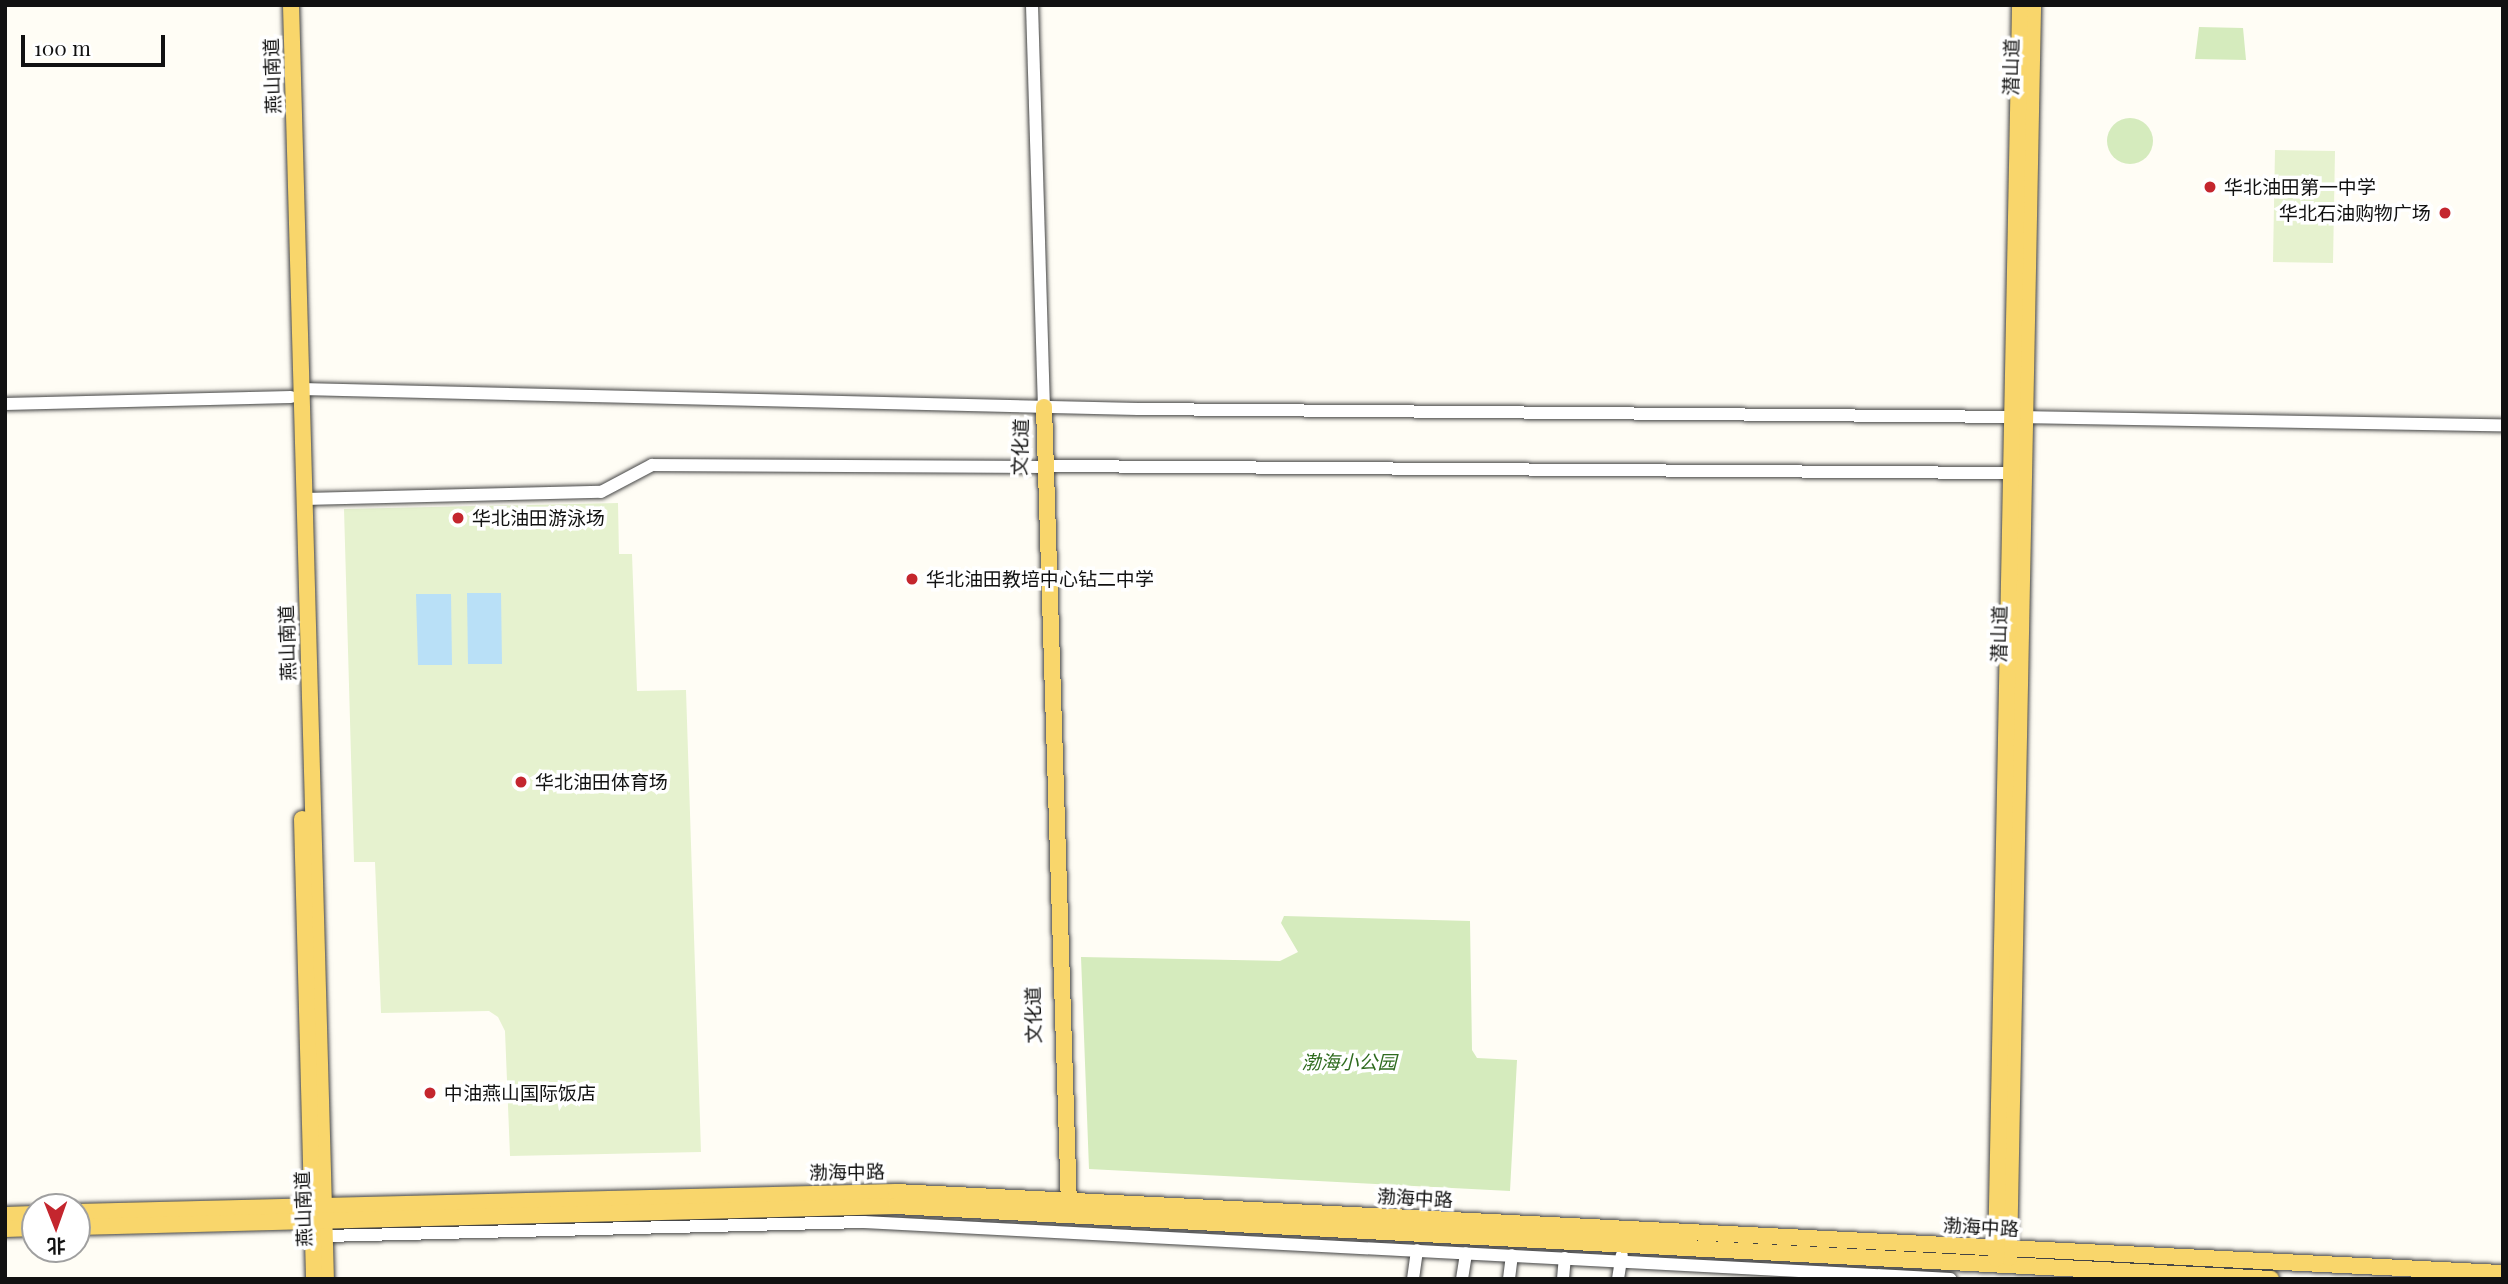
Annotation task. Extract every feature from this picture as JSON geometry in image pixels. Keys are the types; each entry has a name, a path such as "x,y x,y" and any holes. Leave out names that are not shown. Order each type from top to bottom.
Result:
{"main road":[{"name":"燕山南道","path":"281,5 296,393 320,1217 326,1279"},
{"name":"燕山南道","path":"291,5 296,393 304,499 320,1217 314,1279"},
{"name":"潜山道","path":"1998,1261 2011,473 2018,417 2020,5"},
{"name":"潜山道","path":"1998,1261 2018,417 2033,5"},
{"name":"文化道","path":"1044,407 1064,1208"},
{"name":"渤海中路","path":"320,1217 859,1192 1064,1208 1624,1243 1998,1261 2503,1273"},
{"name":"渤海中路","path":"1064,1208 2271,1279"},
{"path":"91,1212 320,1217"},
{"path":"91,1226 320,1217"}],"street":[{"path":"1032,5 1044,407"},
{"path":"5,404 296,393 1044,407 2503,425"},
{"path":"304,499 601,492 636,470 668,464 2011,473"},
{"path":"320,1217 864,1222 1951,1279"},
{"path":"1618,1279 1624,1243"},
{"path":"1413,1279 1417,1250"},
{"path":"1462,1279 1466,1253"},
{"path":"1509,1279 1512,1255"},
{"path":"1563,1279 1565,1258"}],"green space":[{"path":"2199,27 2243,28 2246,60 2195,59"},
{"path":"2130,118 2146,125 2153,141 2146,157 2130,164 2114,157 2107,141 2114,125"},
{"path":"2275,150 2335,151 2333,263 2273,262"},
{"name":"华北油田体育场","path":"618,503 619,554 632,554 637,691 686,690 701,1152 510,1156 505,1031 498,1017 489,1011 381,1013 375,862 354,862 344,509"},
{"name":"渤海小公园","path":"1284,916 1470,921 1472,1050 1477,1058 1517,1060 1510,1191 1089,1169 1081,957 1280,961 1298,952 1281,923"}],"water":[{"path":"467,593 501,593 502,664 468,664"},
{"path":"416,594 451,594 452,665 418,665"}],"place":[{"name":"华北油田第一中学","path":"2210,187"},
{"name":"华北石油购物广场","path":"2445,213"},
{"name":"华北油田游泳场","path":"458,518"},
{"name":"华北油田教培中心钻二中学","path":"912,579"},
{"name":"华北油田体育场","path":"521,782"},
{"name":"中油燕山国际饭店","path":"430,1093"}]}
